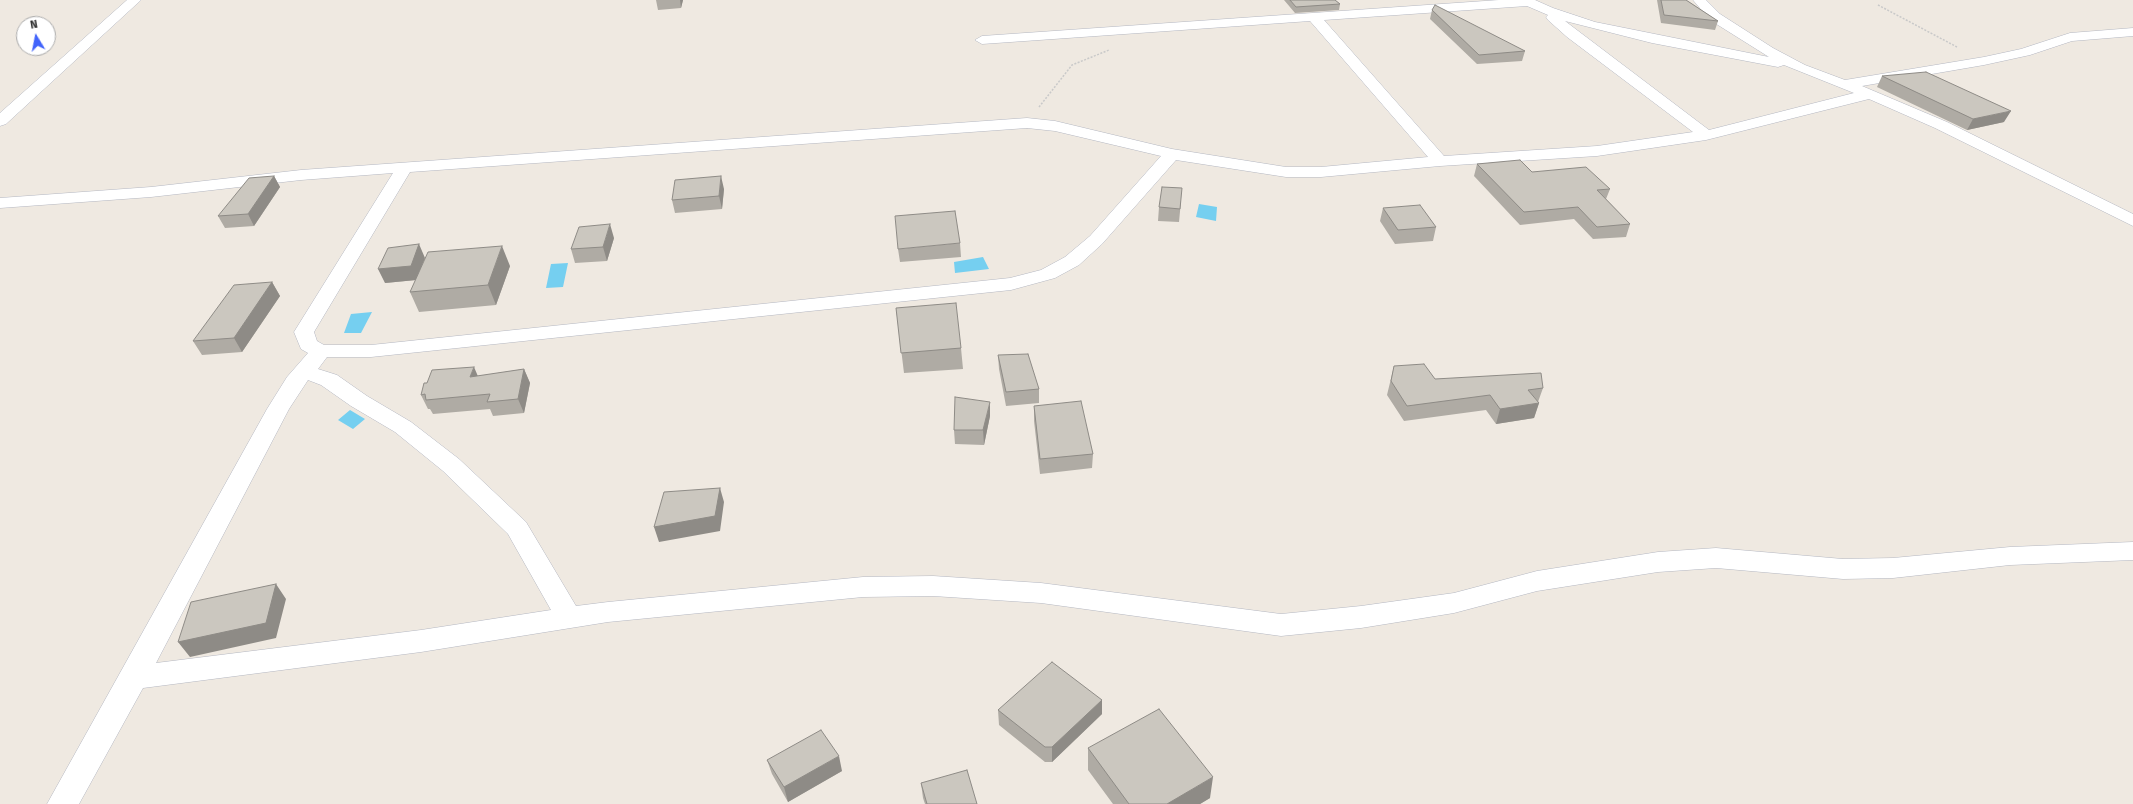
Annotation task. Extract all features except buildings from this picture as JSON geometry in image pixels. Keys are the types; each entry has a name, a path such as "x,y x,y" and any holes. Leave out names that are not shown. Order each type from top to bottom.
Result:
{"street":[{"path":"0,122 135,0"},
{"path":"1699,0 1715,17 1742,36 1800,68"},
{"path":"982,40 1526,1 1548,11 1591,25 1652,39 1800,68 1845,84 1941,125 2133,221"},
{"path":"1548,11 1560,25 1706,135"},
{"path":"1313,16 1440,161"},
{"path":"1845,84 1984,61 2025,52 2070,37 2133,32"},
{"path":"0,203 151,192 301,175 404,169 1027,123 1055,126 1172,154 1286,172 1321,172 1440,161 1597,150 1706,135 1870,94"},
{"path":"404,169 304,332 308,345 321,351 371,351 1011,284 1048,274 1072,261 1096,240 1172,154"},
{"path":"63,804 134,677 278,409 303,372 321,351"},
{"path":"303,372 329,380 359,401 403,427 451,465 517,528 569,618"},
{"path":"134,677 421,641 608,612 863,587 933,586 1041,593 1281,626 1361,617 1454,603 1537,581 1658,562 1716,558 1843,569 1893,568 2010,556 2133,551"}],"path":[{"path":"1878,5 1984,61"},
{"path":"1027,123 1072,65 1110,49"}],"water":[{"path":"1199,204 1217,207 1216,221 1196,217"},
{"path":"983,257 989,269 955,273 954,262"},
{"path":"568,263 563,287 546,288 551,264"},
{"path":"372,312 361,333 344,333 351,314"},
{"path":"350,410 365,419 353,429 338,420"}]}
